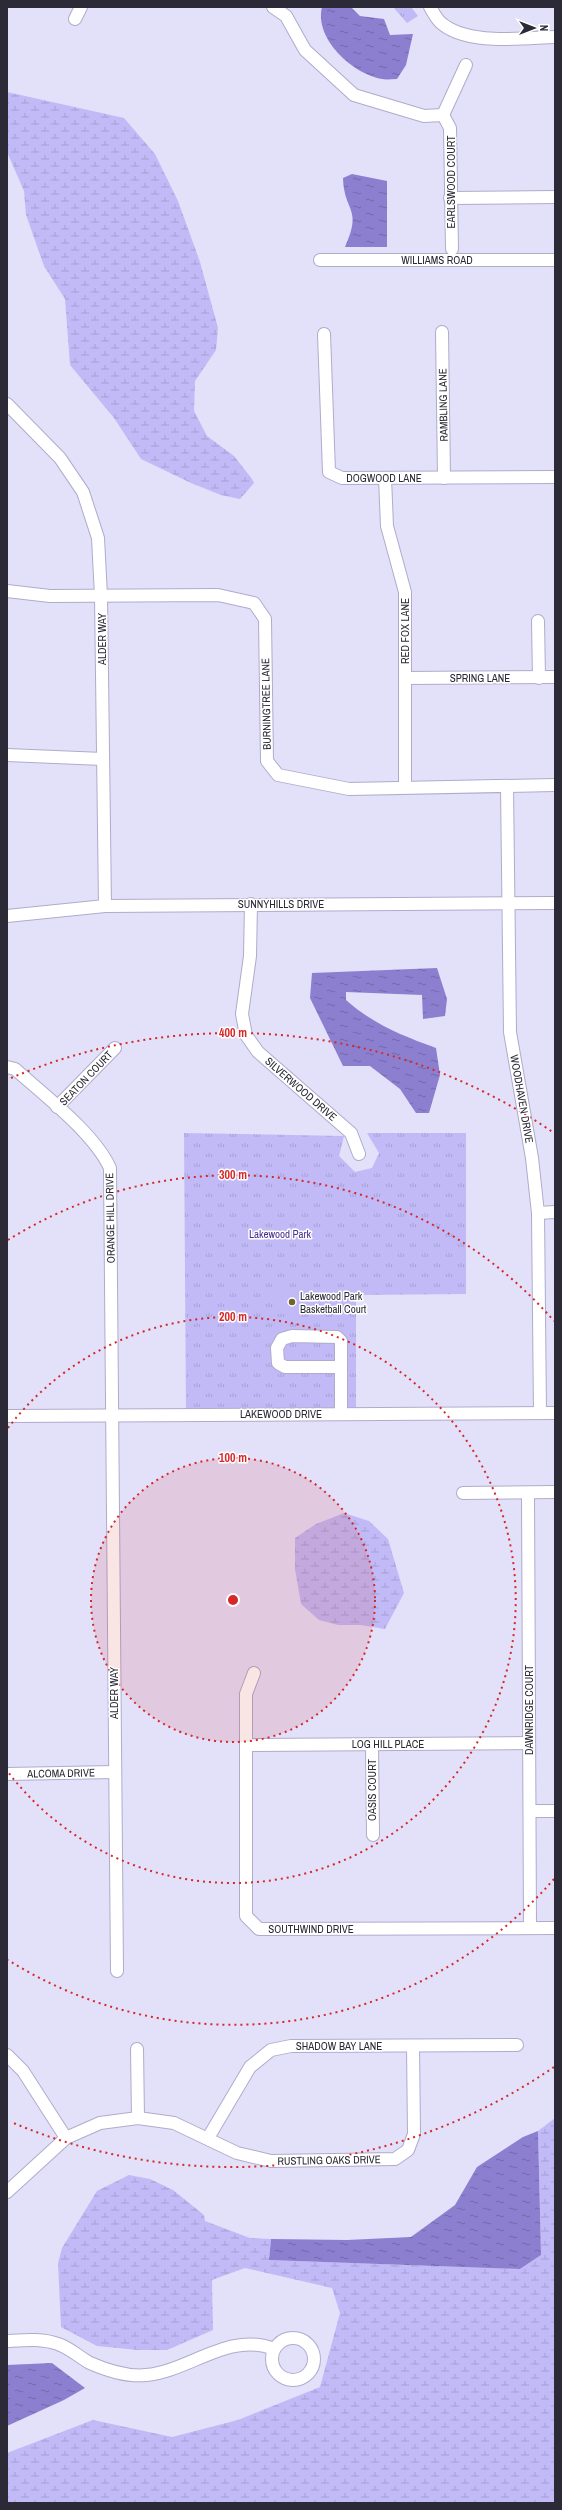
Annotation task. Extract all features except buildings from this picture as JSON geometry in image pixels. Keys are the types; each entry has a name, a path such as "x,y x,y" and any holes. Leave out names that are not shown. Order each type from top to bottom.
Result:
{"street":[{"path":"75,19 81,7"},
{"path":"273,7 286,16 305,50 354,95 424,116 443,115 466,65"},
{"path":"430,7 440,22 462,35 488,38 555,37"},
{"name":"EARLSWOOD COURT","path":"443,115 450,128 452,249"},
{"path":"450,198 555,197"},
{"name":"WILLIAMS ROAD","path":"320,260 555,260"},
{"name":"RAMBLING LANE","path":"442,332 444,478"},
{"name":"DOGWOOD LANE","path":"324,334 329,472 342,478 555,477"},
{"name":"ALDER WAY","path":"7,404 60,458 83,492 98,538 101,596 104,906"},
{"name":"RED FOX LANE","path":"385,478 387,526 405,592 405,787"},
{"name":"BURNINGTREE LANE","path":"7,591 50,596 218,595 254,603 264,619 267,761 278,775 350,789 555,786"},
{"path":"538,621 538,678"},
{"name":"SPRING LANE","path":"405,678 555,677"},
{"path":"7,755 103,759"},
{"name":"WOODHAVEN DRIVE","path":"507,786 507,903 510,1032 532,1158 538,1213 540,1413"},
{"name":"SUNNYHILLS DRIVE","path":"7,916 104,906 555,903"},
{"name":"SILVERWOOD DRIVE","path":"251,904 250,956 242,1014 246,1035 258,1052 351,1133 359,1154"},
{"name":"SEATON COURT","path":"57,1108 115,1048"},
{"name":"ORANGE HILL DRIVE","path":"7,1066 15,1069 103,1153 110,1168 112,1415"},
{"path":"538,1213 555,1212"},
{"path":"340,1367 285,1367 278,1363 277,1348 282,1340 292,1336 337,1337 340,1341 341,1414"},
{"name":"LAKEWOOD DRIVE","path":"7,1416 555,1413"},
{"name":"ALDER WAY","path":"112,1415 117,1971"},
{"name":"DAWNRIDGE COURT","path":"528,1492 530,1928"},
{"path":"463,1493 555,1492"},
{"name":"SOUTHWIND DRIVE","path":"254,1672 246,1694 246,1916 259,1929 555,1928"},
{"name":"LOG HILL PLACE","path":"246,1745 529,1743"},
{"name":"OASIS COURT","path":"372,1744 372,1835"},
{"name":"ALCOMA DRIVE","path":"7,1774 115,1772"},
{"path":"530,1811 555,1811"},
{"name":"SHADOW BAY LANE","path":"208,2138 250,2068 271,2050 291,2046 517,2046"},
{"name":"RUSTLING OAKS DRIVE","path":"7,2192 66,2138 100,2123 138,2118 174,2123 237,2153 271,2161 396,2159 408,2150 414,2134 413,2046"},
{"path":"137,2049 138,2118"},
{"path":"7,2055 23,2071 66,2138"},
{"path":"7,2341 31,2340 58,2344 90,2363 114,2372 146,2375 177,2368 222,2347 264,2345 274,2349"}],"green space":[{"path":"393,7 411,7 418,16 407,23"},
{"path":"7,92 124,118 155,154 178,201 200,262 218,328 216,350 195,381 194,411 207,436 234,456 252,479 254,483 240,499 221,495 191,483 141,459 114,418 70,365 65,299 44,266 26,215 24,191 7,152"},
{"name":"Lakewood Park","path":"184,1133 344,1136 339,1156 355,1172 372,1168 379,1153 367,1133 466,1133 466,1294 356,1295 356,1410 186,1410"},
{"name":"Lakewood Park Basketball Court","path":"273,1291 311,1291 311,1312 274,1314"},
{"path":"344,1513 369,1521 388,1539 404,1593 385,1629 361,1625 338,1625 319,1620 301,1604 295,1569 295,1538 316,1524"},
{"path":"555,2118 555,2503 7,2503 7,2453 93,2420 172,2437 238,2420 320,2387 340,2313 332,2288 245,2268 212,2280 213,2330 167,2350 138,2350 97,2346 61,2327 58,2263 62,2248 97,2191 129,2175 150,2179 173,2190 204,2215 205,2221 250,2238 271,2239 269,2260 520,2269 541,2255 538,2131"}],"water":[{"path":"322,7 351,7 360,16 384,19 390,35 413,34 406,65 397,79 384,79 371,76 359,70 338,53 330,43 324,31 321,19"},
{"path":"352,174 387,181 387,247 345,247 350,234 353,217 346,198 343,178"},
{"path":"437,968 447,999 445,1016 423,1019 422,995 346,992 346,1000 378,1023 400,1034 436,1048 440,1075 429,1113 416,1113 400,1089 370,1066 343,1066 310,998 312,973"},
{"path":"538,2131 541,2255 520,2269 269,2260 271,2239 347,2240 411,2237 455,2205 477,2167 523,2137"},
{"path":"52,2363 85,2388 64,2400 7,2426 7,2365"}],"place":[{"name":"Lakewood Park Basketball Court","path":"292,1302"}]}
